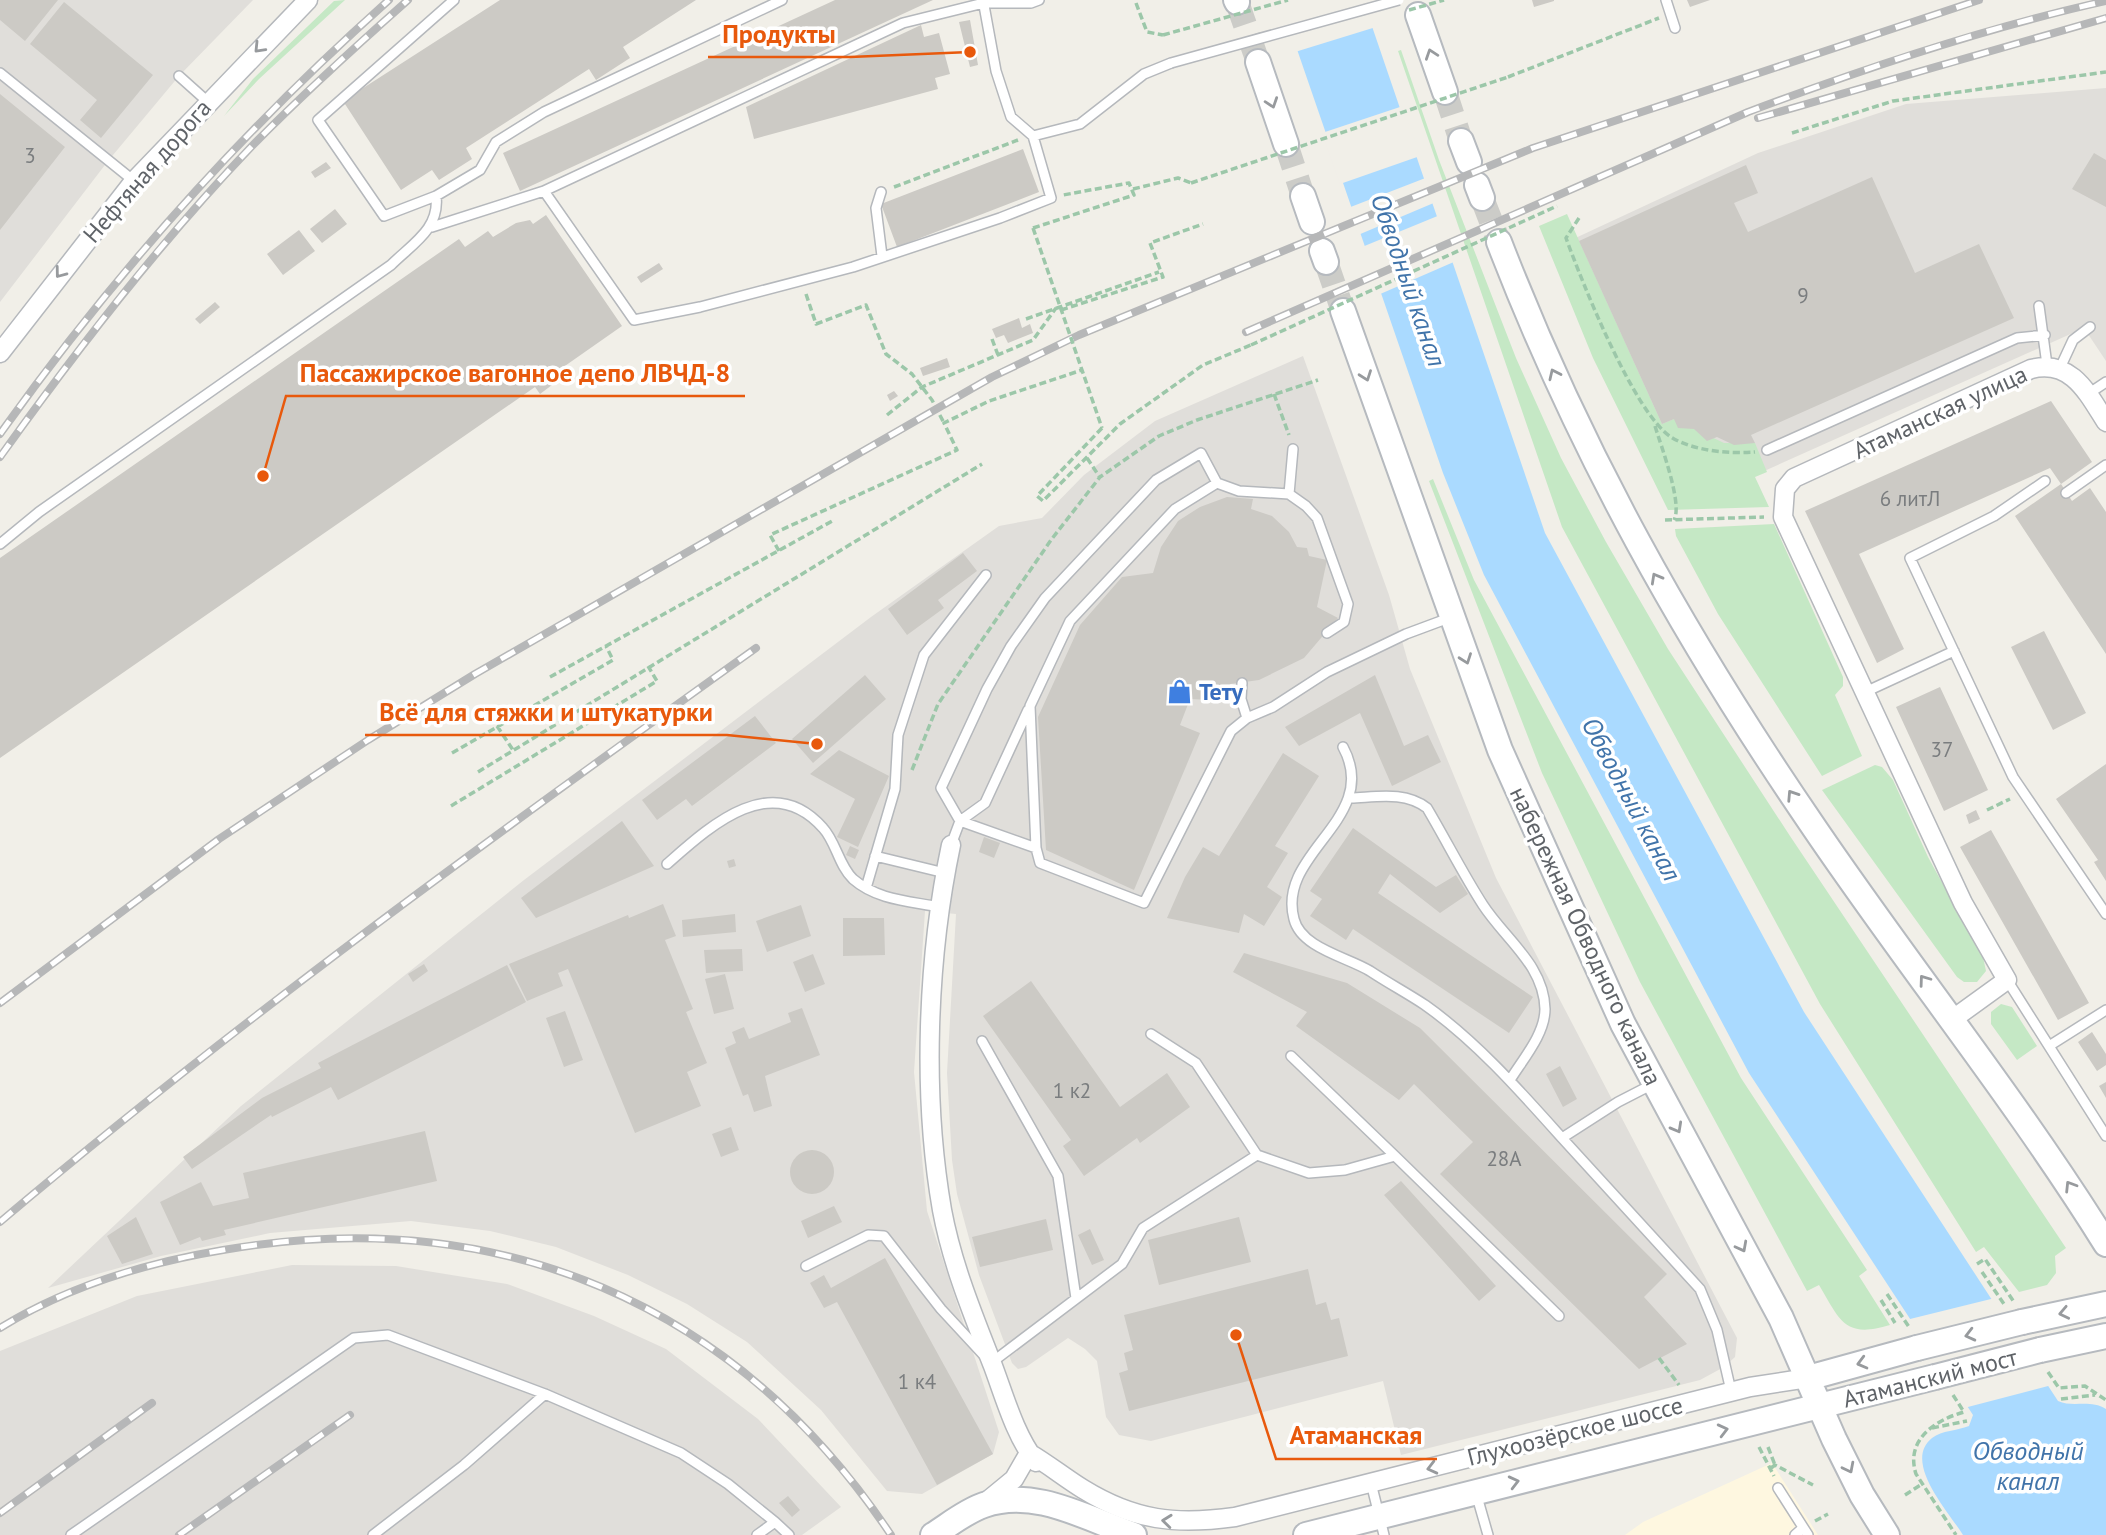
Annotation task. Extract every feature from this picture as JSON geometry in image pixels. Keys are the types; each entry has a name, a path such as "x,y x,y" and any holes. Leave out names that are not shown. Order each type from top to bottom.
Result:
{"main road":[{"path":"1408,7 1445,92"},
{"path":"1258,62 1286,144"},
{"path":"1304,196 1312,222"},
{"path":"1499,242 1540,345 1614,500 1690,637 1811,824 2060,1170 2106,1244"},
{"name":"набережная Обводного канала","path":"1343,311 1500,750 1623,1024 1781,1318 1862,1495 1887,1535"},
{"name":"Атаманский мост","path":"1808,1378 1917,1348 2018,1312 2106,1304"},
{"name":"Атаманский мост","path":"1820,1406 2106,1336"},
{"name":"Глухоозёрское шоссе","path":"1306,1535 1382,1526 1476,1491 1820,1406"},
{"path":"933,1535 982,1506 1000,1501 1029,1500 1132,1534"}],"street":[{"name":"Нефтяная дорога","path":"0,353 134,181 308,0"},
{"name":"Атаманская улица","path":"1783,517 1785,489 1794,478 2031,369 2054,366 2088,394 2106,422"},
{"path":"1783,517 1962,903 2007,980 1953,1019"},
{"path":"951,845 939,907 931,1090 942,1211 957,1270 991,1363 1029,1453 1047,1477 1064,1490 1108,1513 1132,1534"},
{"name":"Глухоозёрское шоссе","path":"1029,1453 1087,1492 1159,1520 1199,1522 1235,1517 1731,1391 1808,1378"},
{"path":"982,1506 1014,1479 1029,1453"}],"lane":[{"path":"454,0 318,120 384,216 436,196 480,170 496,142 544,112 782,0"},
{"path":"0,544 39,512 391,265 432,227 544,191 903,23 984,1 1031,3 1038,0"},
{"path":"1666,0 1675,28"},
{"path":"544,191 634,320 700,307 853,267 1051,198 1033,136 1011,117 996,71 984,1"},
{"path":"1033,136 1080,124 1144,74 1171,63 1408,7"},
{"path":"0,73 134,181"},
{"path":"179,76 208,102"},
{"path":"881,192 876,208 882,256"},
{"path":"432,227 438,211 436,196"},
{"path":"2039,306 2054,366"},
{"path":"2054,366 2073,340 2090,327"},
{"path":"1768,450 2017,338 2045,335"},
{"path":"2088,394 2106,382"},
{"path":"1289,494 1293,449"},
{"path":"1036,848 960,821 941,788 987,689 1011,646 1045,598 1156,480 1201,453 1217,483 1238,491 1289,494 1317,518 1348,604 1344,622 1327,633"},
{"path":"2066,493 2106,465"},
{"path":"2045,481 1994,516 1910,558 2013,777 2106,914"},
{"path":"951,845 960,821 985,803 1070,621 1175,509 1217,483"},
{"path":"866,888 895,789 898,735 924,655 986,575"},
{"path":"1030,706 1036,848 1040,863 1144,903 1231,731 1247,718 1273,707 1327,672 1451,617"},
{"path":"1863,693 1954,651"},
{"path":"1242,683 1241,699 1247,718"},
{"path":"1343,747 1352,763 1354,782 1350,799 1296,881 1291,902 1294,922 1304,938 1358,964 1426,1006 1510,1080 1700,1289 1717,1330 1731,1391"},
{"path":"1350,799 1399,796 1415,799 1427,808 1483,904 1535,970 1543,993 1545,1011 1541,1030 1510,1080"},
{"path":"667,864 709,827 738,810 768,802 799,808 824,828 851,877 866,888 885,897 939,907"},
{"path":"875,856 945,873"},
{"path":"2007,980 2106,1136"},
{"path":"2049,1046 2106,1010"},
{"path":"1151,1034 1196,1063 1258,1155 1309,1173 1345,1170 1395,1156"},
{"path":"982,1041 1058,1176 1076,1298"},
{"path":"1291,1056 1559,1316"},
{"path":"1562,1138 1618,1102 1653,1084"},
{"path":"806,1266 868,1235 884,1236 941,1310 991,1363 1122,1264 1143,1228 1258,1155"},
{"path":"71,1535 354,1338 388,1335 545,1394 681,1454 727,1484 789,1535"},
{"path":"373,1535 464,1465 545,1394"},
{"path":"1371,1483 1382,1526"},
{"path":"1778,1488 1805,1532 1795,1535"},
{"path":"1476,1491 1488,1535"},
{"path":"757,1535 775,1522"}],"path":[{"path":"1136,3 1147,32 1163,36 1288,0"},
{"path":"1132,189 1178,178 1191,183 1508,77 1671,13"},
{"path":"1792,133 1893,101 2106,72"},
{"path":"881,192 999,146 1033,136"},
{"path":"1051,198 1129,183 1134,195 1033,228 1102,428 1037,496 1043,501 1119,424 1203,365 1557,206"},
{"path":"1579,218 1566,238 1620,363 1655,424 1676,500 1678,513 1674,520"},
{"path":"1026,319 1163,277 1150,243 1203,224"},
{"path":"779,551 770,535 957,450 922,387 912,374 887,354 866,305 816,324 803,278"},
{"path":"887,415 922,387 1033,340 1059,309"},
{"path":"992,339 998,355"},
{"path":"944,423 989,401 1082,370"},
{"path":"911,773 938,704 1051,540 1100,477 1159,436 1196,420 1318,380"},
{"path":"1274,394 1288,435"},
{"path":"1655,424 1672,438 1697,447 1722,451 1768,450"},
{"path":"1087,458 1100,477"},
{"path":"478,772 982,464"},
{"path":"1665,520 1783,517"},
{"path":"550,677 834,520"},
{"path":"452,753 496,725 613,660 606,646"},
{"path":"451,806 657,681 648,666"},
{"path":"496,725 513,750"},
{"path":"1987,810 2024,792"},
{"path":"1977,1264 1985,1259 2018,1312"},
{"path":"1982,1272 1990,1282"},
{"path":"1887,1294 1895,1305"},
{"path":"1881,1300 1895,1323"},
{"path":"1659,1358 1682,1389"},
{"path":"2061,1398 2097,1394 2106,1400"},
{"path":"1956,1535 1922,1484 1912,1463 1918,1443 1932,1428 1967,1421"},
{"path":"1759,1447 1771,1468 1775,1465"},
{"path":"1768,1447 1775,1465 1813,1485"},
{"path":"1905,1495 1922,1484"}],"shaded area":[{"path":"0,0 253,0 179,76 108,161 0,302"},
{"path":"2106,88 2106,361 2084,328 1688,505 1569,241 1758,153 1906,104"},
{"path":"1303,356 1389,595 1410,669 1496,878 1737,1338 1735,1357 1724,1367 1700,1380 1401,1455 1383,1381 1151,1441 1119,1435 1106,1417 1097,1361 1085,1349 1068,1338 1026,1367 1018,1369 1012,1363 979,1275 957,1194 952,1160 947,1073 956,914 925,911 914,1072 927,1211 999,1432 993,1454 922,1494 887,1491 821,1410 747,1342 687,1304 628,1275 556,1247 490,1231 411,1221 270,1233 161,1256 48,1288 241,1106 524,880 871,617 999,526 1042,518 1084,475 1155,421"},
{"path":"292,1265 396,1266 507,1284 594,1316 666,1349 758,1419 841,1507 802,1535 0,1535 0,1351 137,1296"},
{"path":"1772,1463 1818,1535 1625,1535 1643,1522"}],"green space":[{"path":"345,0 259,79 224,116 253,79 334,1"},
{"path":"1401,50 1439,160 1516,358 1561,458 1668,649 2066,1248 2055,1256 2056,1273 2047,1285 2019,1292 1984,1247 1976,1252 1820,1004 1562,527 1398,51"},
{"path":"1567,214 1662,424 1674,419 1724,443 1755,443 1767,472 1755,477 1769,507 1668,510 1593,358 1539,226"},
{"path":"1433,479 1474,580 1741,1078 1867,1270 1859,1276 1890,1325 1875,1329 1853,1328 1839,1317 1819,1285 1807,1291 1640,982 1542,773 1429,481"},
{"path":"1774,524 1843,677 1843,686 1835,695 1862,756 1822,776 1718,614 1676,536 1675,529"},
{"path":"1875,765 1882,767 1893,780 1928,857 1983,957 1986,971 1977,982 1964,982 1957,977 1822,790"},
{"path":"2001,1004 2012,1007 2037,1046 2017,1060 1991,1024 1991,1012"}],"water":[{"name":"Обводный канал","path":"1280,0 1363,0 1545,533 1804,1012 2058,1401 2106,1409 2106,1535 1963,1535 1931,1487 1922,1460 1924,1448 1936,1435 1969,1426 1973,1415 1749,1073 1484,575 1443,473"}],"pier":[{"path":"1277,0 1367,0 1376,27 1295,52"},
{"path":"1403,106 1420,156 1340,184 1322,133"},
{"path":"1428,177 1436,202 1358,235 1348,208"},
{"path":"1440,215 1456,261 1378,295 1362,247"},
{"path":"1995,1298 2052,1385 1964,1408 1906,1320"}],"building":[{"path":"0,0 58,0 25,41 0,20"},
{"path":"500,0 696,0 623,47 630,58 596,80 589,69 466,148 472,159 439,180 432,170 401,190 343,101"},
{"path":"835,0 933,0 520,191 503,153"},
{"path":"1532,0 1554,0 1554,1 1534,7"},
{"path":"1687,0 1710,0 1690,7"},
{"path":"64,2 153,75 101,138 80,120 97,100 30,44"},
{"path":"970,20 978,65 970,67 959,22"},
{"path":"921,25 924,37 939,33 950,74 935,78 938,89 754,139 746,107"},
{"path":"0,94 65,147 0,230"},
{"path":"1023,149 1039,192 897,247 881,204"},
{"path":"2094,153 2106,160 2106,207 2072,189"},
{"path":"326,162 331,168 315,178 311,172"},
{"path":"1746,165 1758,193 1734,203 1748,232 1872,177 1915,273 1979,244 2014,318 1751,435 1755,443 1734,445 1717,437 1707,441 1694,429 1678,428 1674,419 1662,424 1579,241"},
{"path":"335,209 347,224 322,243 310,229"},
{"path":"546,215 622,326 552,375 556,382 540,394 535,387 0,758 0,558 459,239 465,247 488,231 493,237 516,223 530,220 533,224"},
{"path":"299,230 315,251 283,275 267,254"},
{"path":"659,263 663,269 641,283 637,277"},
{"path":"215,302 220,307 200,324 195,319"},
{"path":"1019,318 1022,328 1030,324 1033,333 1008,343 1004,335 996,338 992,329"},
{"path":"947,358 950,367 923,376 920,368"},
{"path":"894,391 898,396 890,401 887,395"},
{"path":"2051,401 2092,462 2061,484 2050,468 1859,554 1904,649 1877,663 1805,511"},
{"path":"2061,484 2072,501 2090,488 2106,512 2106,654 2015,516"},
{"path":"1227,497 1253,499 1251,509 1272,516 1289,532 1297,547 1307,548 1309,556 1327,560 1317,607 1338,618 1304,658 1259,680 1230,684 1234,696 1210,700 1190,699 1180,725 1200,733 1134,890 1046,850 1038,717 1080,625 1122,577 1153,573 1161,547 1178,521 1200,507"},
{"path":"963,553 977,571 938,600 944,608 907,635 888,609"},
{"path":"2044,631 2086,713 2053,730 2011,647"},
{"path":"865,675 886,699 813,763 792,739"},
{"path":"1375,675 1404,746 1428,735 1441,762 1392,786 1360,713 1299,746 1285,727"},
{"path":"1940,687 1988,790 1944,811 1896,707"},
{"path":"755,716 776,743 692,806 686,799 657,820 642,800"},
{"path":"839,750 889,776 858,847 837,837 855,799 810,774"},
{"path":"1283,753 1319,776 1275,846 1288,853 1267,887 1282,897 1264,926 1244,914 1239,933 1167,918 1185,877 1203,847 1219,856"},
{"path":"2106,764 2106,881 2094,862 2098,860 2056,799"},
{"path":"1976,810 1980,819 1969,824 1966,815"},
{"path":"622,821 654,866 536,918 521,898"},
{"path":"1353,828 1436,887 1456,875 1468,894 1440,913 1390,874 1378,893 1533,997 1509,1033 1353,929 1346,940 1310,916 1322,899 1310,891"},
{"path":"1991,830 2089,1003 2058,1020 1960,847"},
{"path":"984,837 1000,843 994,858 979,852"},
{"path":"850,846 859,850 855,859 846,855"},
{"path":"734,859 736,866 729,868 727,861"},
{"path":"663,904 676,936 665,940 693,1009 686,1012 707,1063 687,1072 701,1106 635,1133 568,969 558,973 563,986 527,1001 509,964 628,915 629,918"},
{"path":"801,905 811,936 767,952 756,921"},
{"path":"735,914 736,932 683,937 682,920"},
{"path":"843,918 884,918 885,955 843,956"},
{"path":"742,949 743,971 706,973 704,950"},
{"path":"1244,953 1347,983 1420,1028 1667,1274 1644,1297 1687,1344 1639,1369 1440,1174 1473,1142 1414,1084 1399,1100 1296,1026 1307,1012 1233,972"},
{"path":"813,954 825,984 805,992 793,962"},
{"path":"424,964 428,971 413,982 408,974"},
{"path":"507,965 526,1002 338,1100 331,1087 272,1117 271,1115 192,1169 183,1157 262,1098 321,1068 318,1063"},
{"path":"725,974 734,1009 714,1014 705,979"},
{"path":"1031,981 1120,1107 1167,1073 1190,1107 1140,1143 1137,1138 1084,1176 1063,1146 1071,1140 983,1016"},
{"path":"802,1008 820,1055 765,1076 772,1106 754,1112 748,1094 743,1096 725,1048 736,1043 732,1032 744,1027 749,1039 791,1022 788,1013"},
{"path":"565,1011 583,1060 564,1067 546,1018"},
{"path":"2092,1032 2106,1054 2106,1065 2097,1071 2078,1042"},
{"path":"1560,1066 1577,1099 1563,1107 1546,1074"},
{"path":"2106,1082 2106,1098 2099,1086"},
{"path":"731,1127 739,1150 721,1157 712,1134"},
{"path":"425,1131 437,1181 224,1230 226,1235 202,1241 200,1237 180,1245 160,1202 201,1182 213,1206 249,1198 243,1173"},
{"path":"812,1150 828,1156 834,1172 828,1188 812,1194 796,1188 790,1172 796,1156"},
{"path":"1401,1181 1496,1286 1479,1301 1384,1195"},
{"path":"834,1206 842,1222 808,1238 801,1221"},
{"path":"136,1217 153,1254 122,1264 107,1236"},
{"path":"1239,1217 1251,1262 1159,1285 1148,1240"},
{"path":"1046,1219 1053,1250 980,1267 972,1237"},
{"path":"1090,1229 1104,1260 1092,1265 1078,1235"},
{"path":"885,1258 993,1454 937,1485 837,1302 824,1308 810,1283 824,1275 831,1288"},
{"path":"1308,1269 1316,1305 1326,1302 1331,1320 1339,1318 1348,1356 1129,1411 1119,1373 1128,1370 1124,1353 1133,1350 1124,1315"},
{"path":"788,1496 800,1510 792,1517 779,1503"}],"tunnel":[{"path":"1237,2 1258,62"},
{"path":"1445,92 1461,141"},
{"path":"1286,144 1303,196"},
{"path":"1482,198 1499,242"},
{"path":"1326,262 1343,311"}],"railway":[{"path":"0,434 88,317 182,206 283,100 389,0"},
{"path":"0,457 121,297 218,182 290,108 408,0"},
{"path":"0,1003 219,839 368,740 475,674 992,377 1079,335 1533,148 1979,0"},
{"path":"1246,332 1748,112 1925,50 2106,1"},
{"path":"1758,118 2106,18"},
{"path":"0,1222 277,999 564,786 756,648"},
{"path":"0,1328 53,1300 108,1278 136,1269 223,1250 325,1239 422,1242 515,1258 602,1288 684,1330 760,1386 829,1454 891,1535"},
{"path":"0,1513 152,1403"},
{"path":"179,1535 350,1415"}],"place":[{"name":"Продукты","path":"970,52"},
{"name":"Пассажирское вагонное депо ЛВЧД-8","path":"263,476"},
{"name":"Тету","path":"1179,691"},
{"name":"Всё для стяжки и штукатурки","path":"817,744"},
{"name":"Атаманская","path":"1236,1335"}]}
